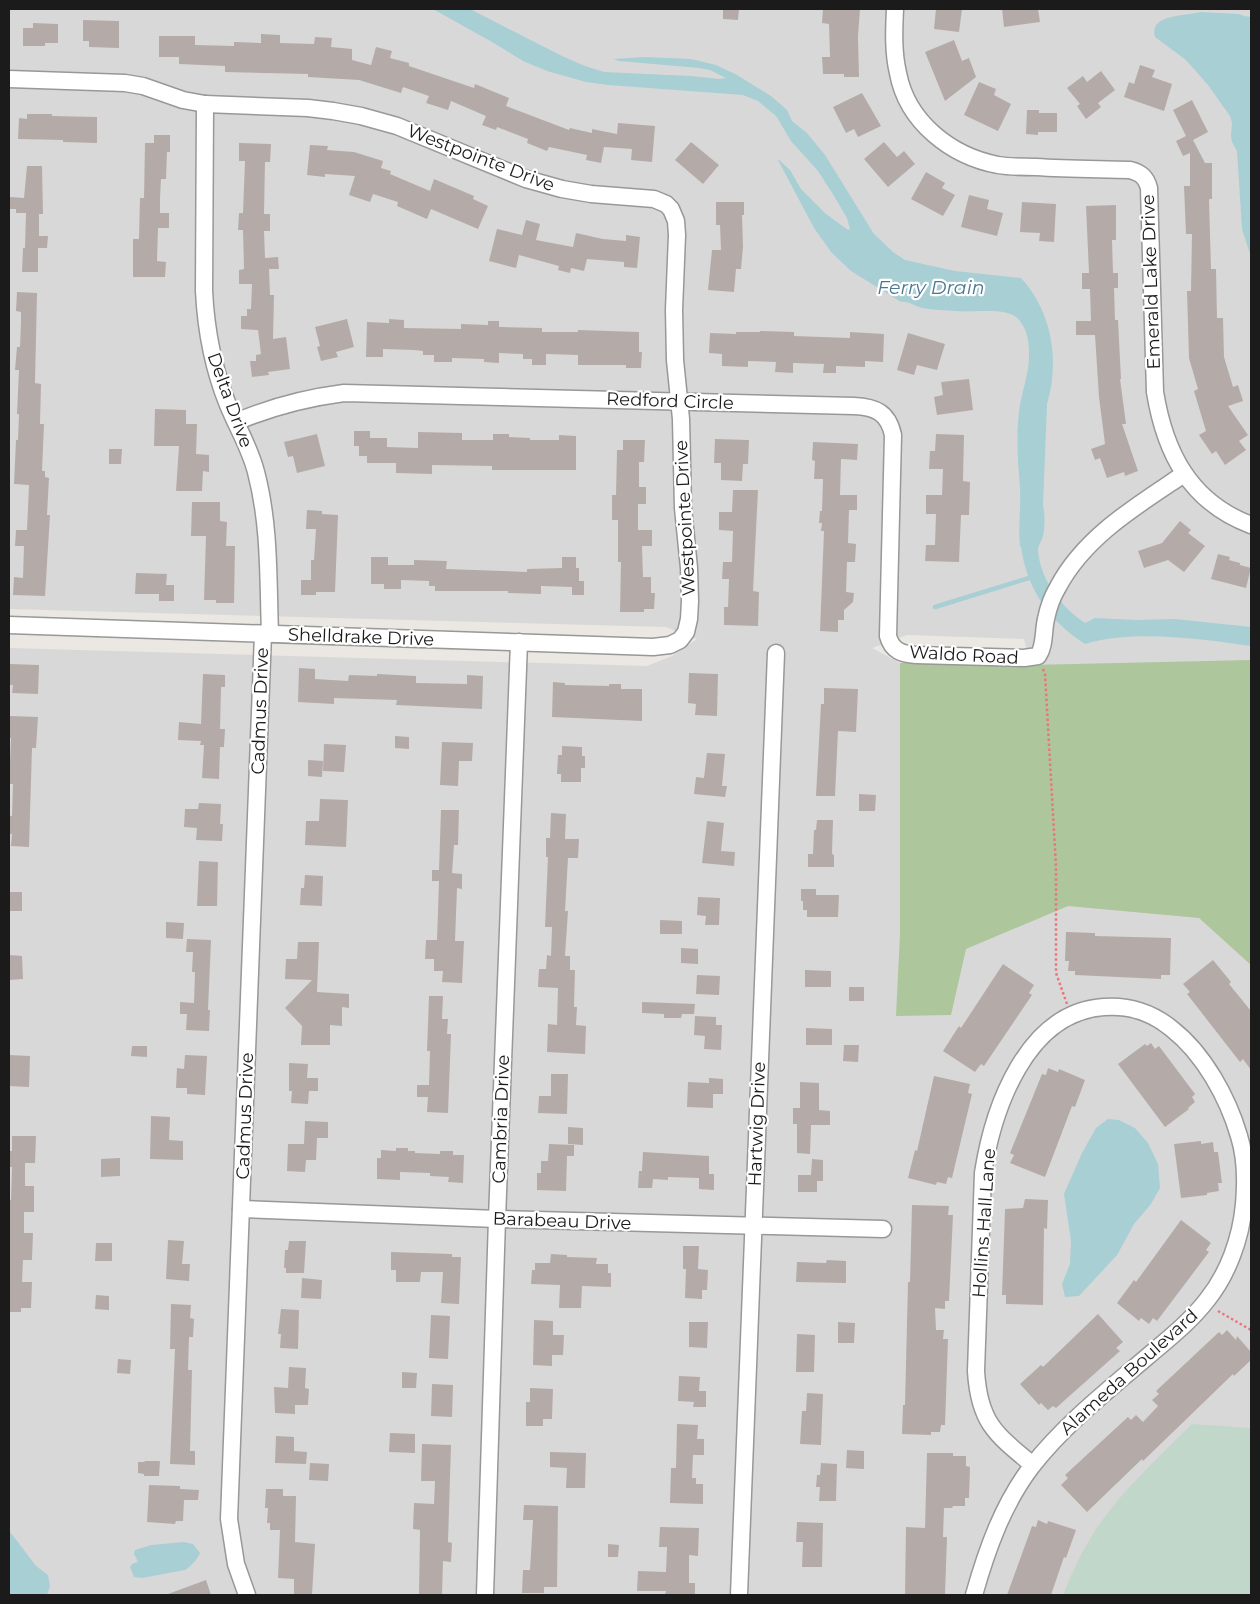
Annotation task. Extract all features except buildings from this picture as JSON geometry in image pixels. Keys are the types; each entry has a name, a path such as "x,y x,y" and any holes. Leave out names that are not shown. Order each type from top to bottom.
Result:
{"street":[{"name":"Emerald Lake Drive","path":"895,9 895,54 898,74 904,93 921,121 946,144 970,157 1000,165 1130,170 1140,173 1147,180 1149,188 1155,392 1160,418 1168,444 1184,474 1192,484 1212,503 1238,520 1251,525"},
{"name":"Westpointe Drive","path":"9,79 96,80 143,86 183,100 205,104 333,110 397,126 526,179 562,190 654,199 666,204 671,209 676,221 677,235 674,318 675,360 681,420 683,508 689,568 689,620 686,632 680,640 670,646 653,647"},
{"name":"Delta Drive","path":"205,104 204,291 206,321 217,375 252,460 264,506 267,541 266,634"},
{"name":"Redford Circle","path":"236,422 281,404 344,393 679,400 864,407 879,412 886,418 892,430 888,636"},
{"path":"1040,651 1046,620 1057,588 1087,547 1116,521 1184,474"},
{"name":"Shelldrake Drive","path":"9,625 653,647"},
{"name":"Cadmus Drive","path":"247,1595 236,1564 229,1519 266,634"},
{"name":"Waldo Road","path":"888,636 892,647 905,654 1024,658 1040,651"},
{"name":"Cambria Drive","path":"485,1595 519,642"},
{"name":"Hartwig Drive","path":"739,1595 776,652"},
{"name":"Hollins Hall Lane","path":"1033,1466 1001,1439 990,1425 981,1407 977,1393 976,1371 984,1173 988,1147 997,1116 1015,1075 1030,1049 1041,1036 1052,1026 1072,1015 1095,1007 1127,1008"},
{"name":"Alameda Boulevard","path":"974,1595 983,1562 1003,1513 1033,1466 1065,1430 1183,1327 1209,1298 1231,1258 1240,1228 1245,1192 1244,1157 1235,1123 1220,1089 1199,1058 1176,1032 1164,1022 1146,1012 1127,1008"},
{"name":"Barabeau Drive","path":"241,1210 883,1230"}],"path":[{"path":"1040,651 1045,674 1056,867 1056,973 1066,1002"},
{"path":"1217,1310 1251,1330"}],"shaded area":[{"path":"9,9 1251,9 1251,1595 9,1595 9,648 647,666 672,656 697,639 666,627 9,609","holes":["907,635 1024,639 1030,664 900,663 872,648"]}],"green space":[{"path":"1251,660 1251,965 1199,918 1068,906 966,949 951,1015 896,1016 900,934 900,663 1030,665"},
{"path":"1192,1424 1251,1428 1251,1595 1063,1595 1082,1553 1107,1514 1137,1479"}],"water":[{"name":"Ferry Drain","path":"433,9 470,9 564,57 604,72 726,78 710,70 699,68 613,59 645,57 691,59 716,65 737,75 771,96 787,110 792,121 807,133 825,155 874,234 893,252 905,260 955,271 1021,278 1032,291 1040,306 1046,321 1053,354 1051,388 1047,404 1043,505 1044,528 1038,550 1043,572 1053,592 1068,609 1085,623 1095,618 1175,619 1251,627 1251,646 1190,638 1145,636 1103,639 1085,644 1072,635 1051,614 1042,603 1028,577 1020,546 1018,422 1029,360 1028,338 1025,328 1016,317 1004,312 930,309 901,302 851,271 831,252 814,228 778,160 790,170 801,189 826,214 848,230 850,229 847,218 818,171 791,141 776,116 758,101 743,95 586,82 547,71 523,61"},
{"path":"1200,12 1239,14 1251,17 1251,257 1242,229 1237,151 1232,142 1230,116 1208,85 1186,60 1155,37 1154,29 1163,20"},
{"path":"1108,1119 1119,1120 1135,1128 1148,1143 1158,1164 1160,1188 1151,1204 1134,1224 1117,1255 1079,1296 1065,1297 1062,1284 1070,1264 1071,1241 1064,1194 1082,1153 1096,1128"},
{"path":"9,1531 36,1566 48,1575 50,1586 47,1595 9,1595"},
{"path":"184,1542 193,1544 200,1553 187,1569 142,1578 134,1577 130,1567 138,1562 134,1554 135,1550 151,1545"}],"waterway":[{"path":"935,607 1029,578"}]}
